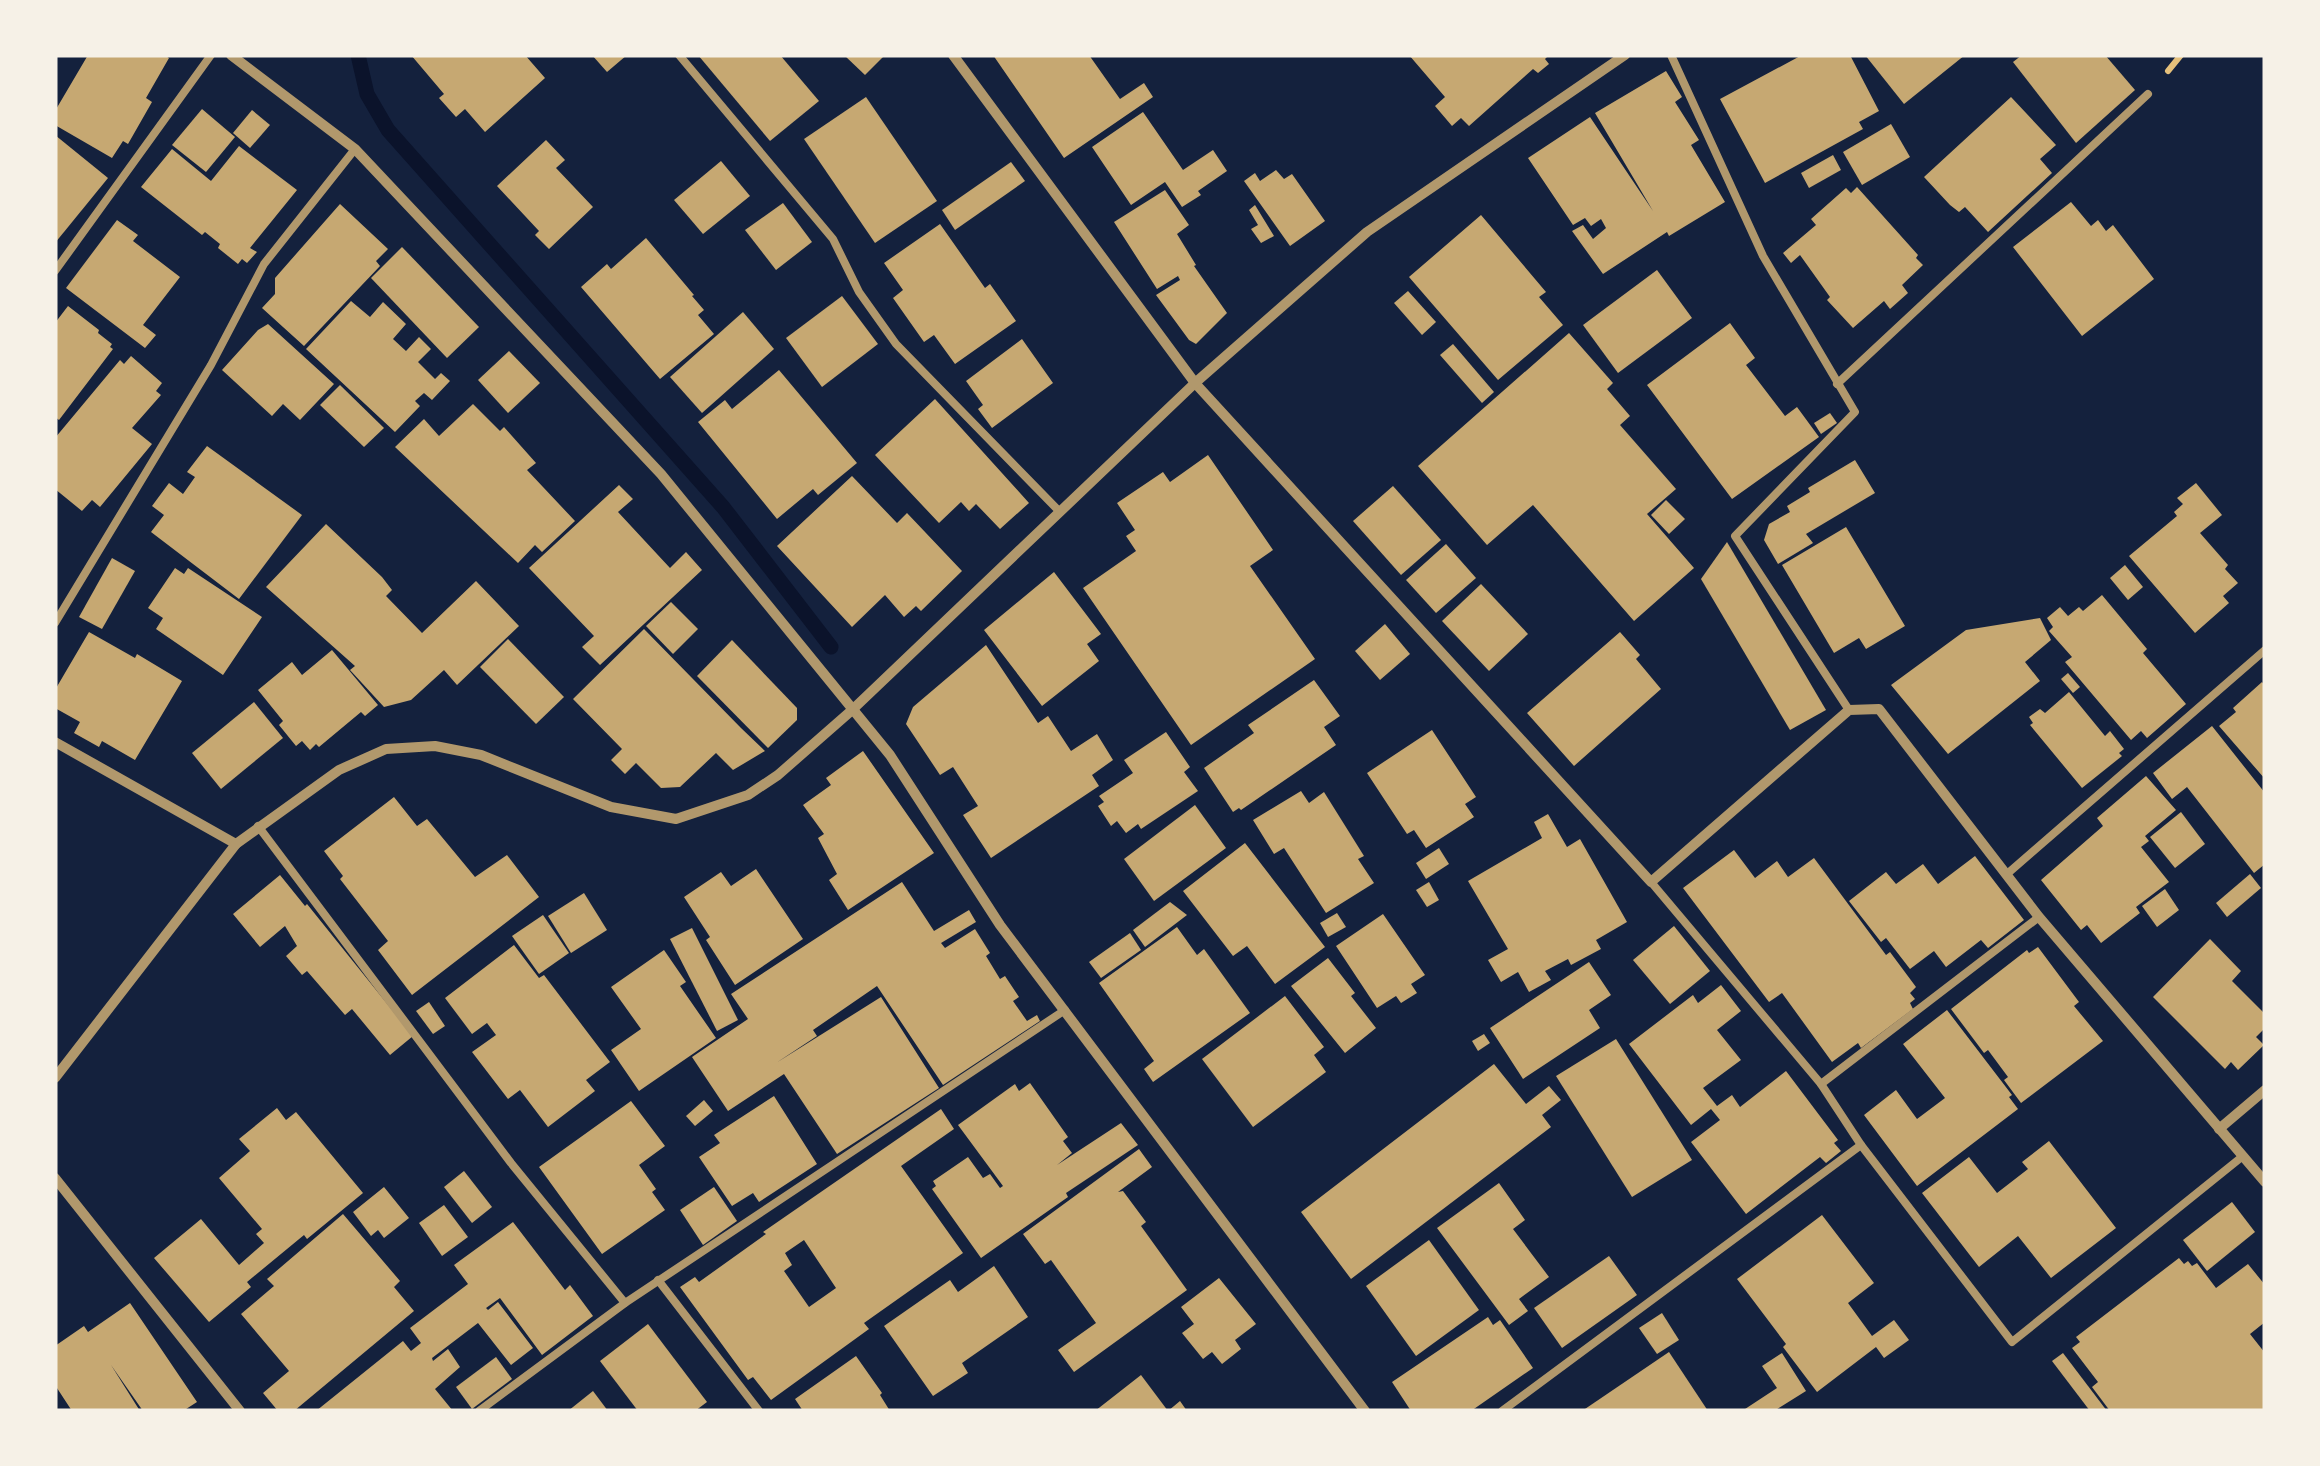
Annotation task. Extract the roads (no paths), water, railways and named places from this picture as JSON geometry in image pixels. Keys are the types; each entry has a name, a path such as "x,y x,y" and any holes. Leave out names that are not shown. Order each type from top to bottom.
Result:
{"street":[{"path":"230,55 356,149 661,474 890,755 1000,925 1365,1411"},
{"path":"952,55 1195,383 1651,882 1849,710 1879,708 2039,916 2265,1182"},
{"path":"55,1078 236,844 339,770 386,750 436,746 480,755 612,807 676,819 748,795 778,775 851,711 1195,383 1367,232 1625,55"},
{"path":"55,742 236,844"},
{"path":"2219,1129 2265,1090"},
{"path":"55,1178 240,1411"}],"lane":[{"path":"55,271 211,55"},
{"path":"680,55 833,239 859,292 896,344 1060,512"},
{"path":"1670,55 1763,256 1855,412 1735,536 1849,710"},
{"path":"1838,384 2148,94"},
{"path":"55,623 211,364 264,264 356,149"},
{"path":"2007,874 2265,650"},
{"path":"258,826 511,1163 625,1303"},
{"path":"1651,882 1821,1084 1861,1145 2012,1342 2243,1156"},
{"path":"1821,1084 2039,916"},
{"path":"479,1411 658,1280 1065,1010"},
{"path":"1502,1411 1861,1145"},
{"path":"658,1280 758,1411"}],"waterway":[{"path":"358,55 367,94 388,130 723,507 831,647"}]}
